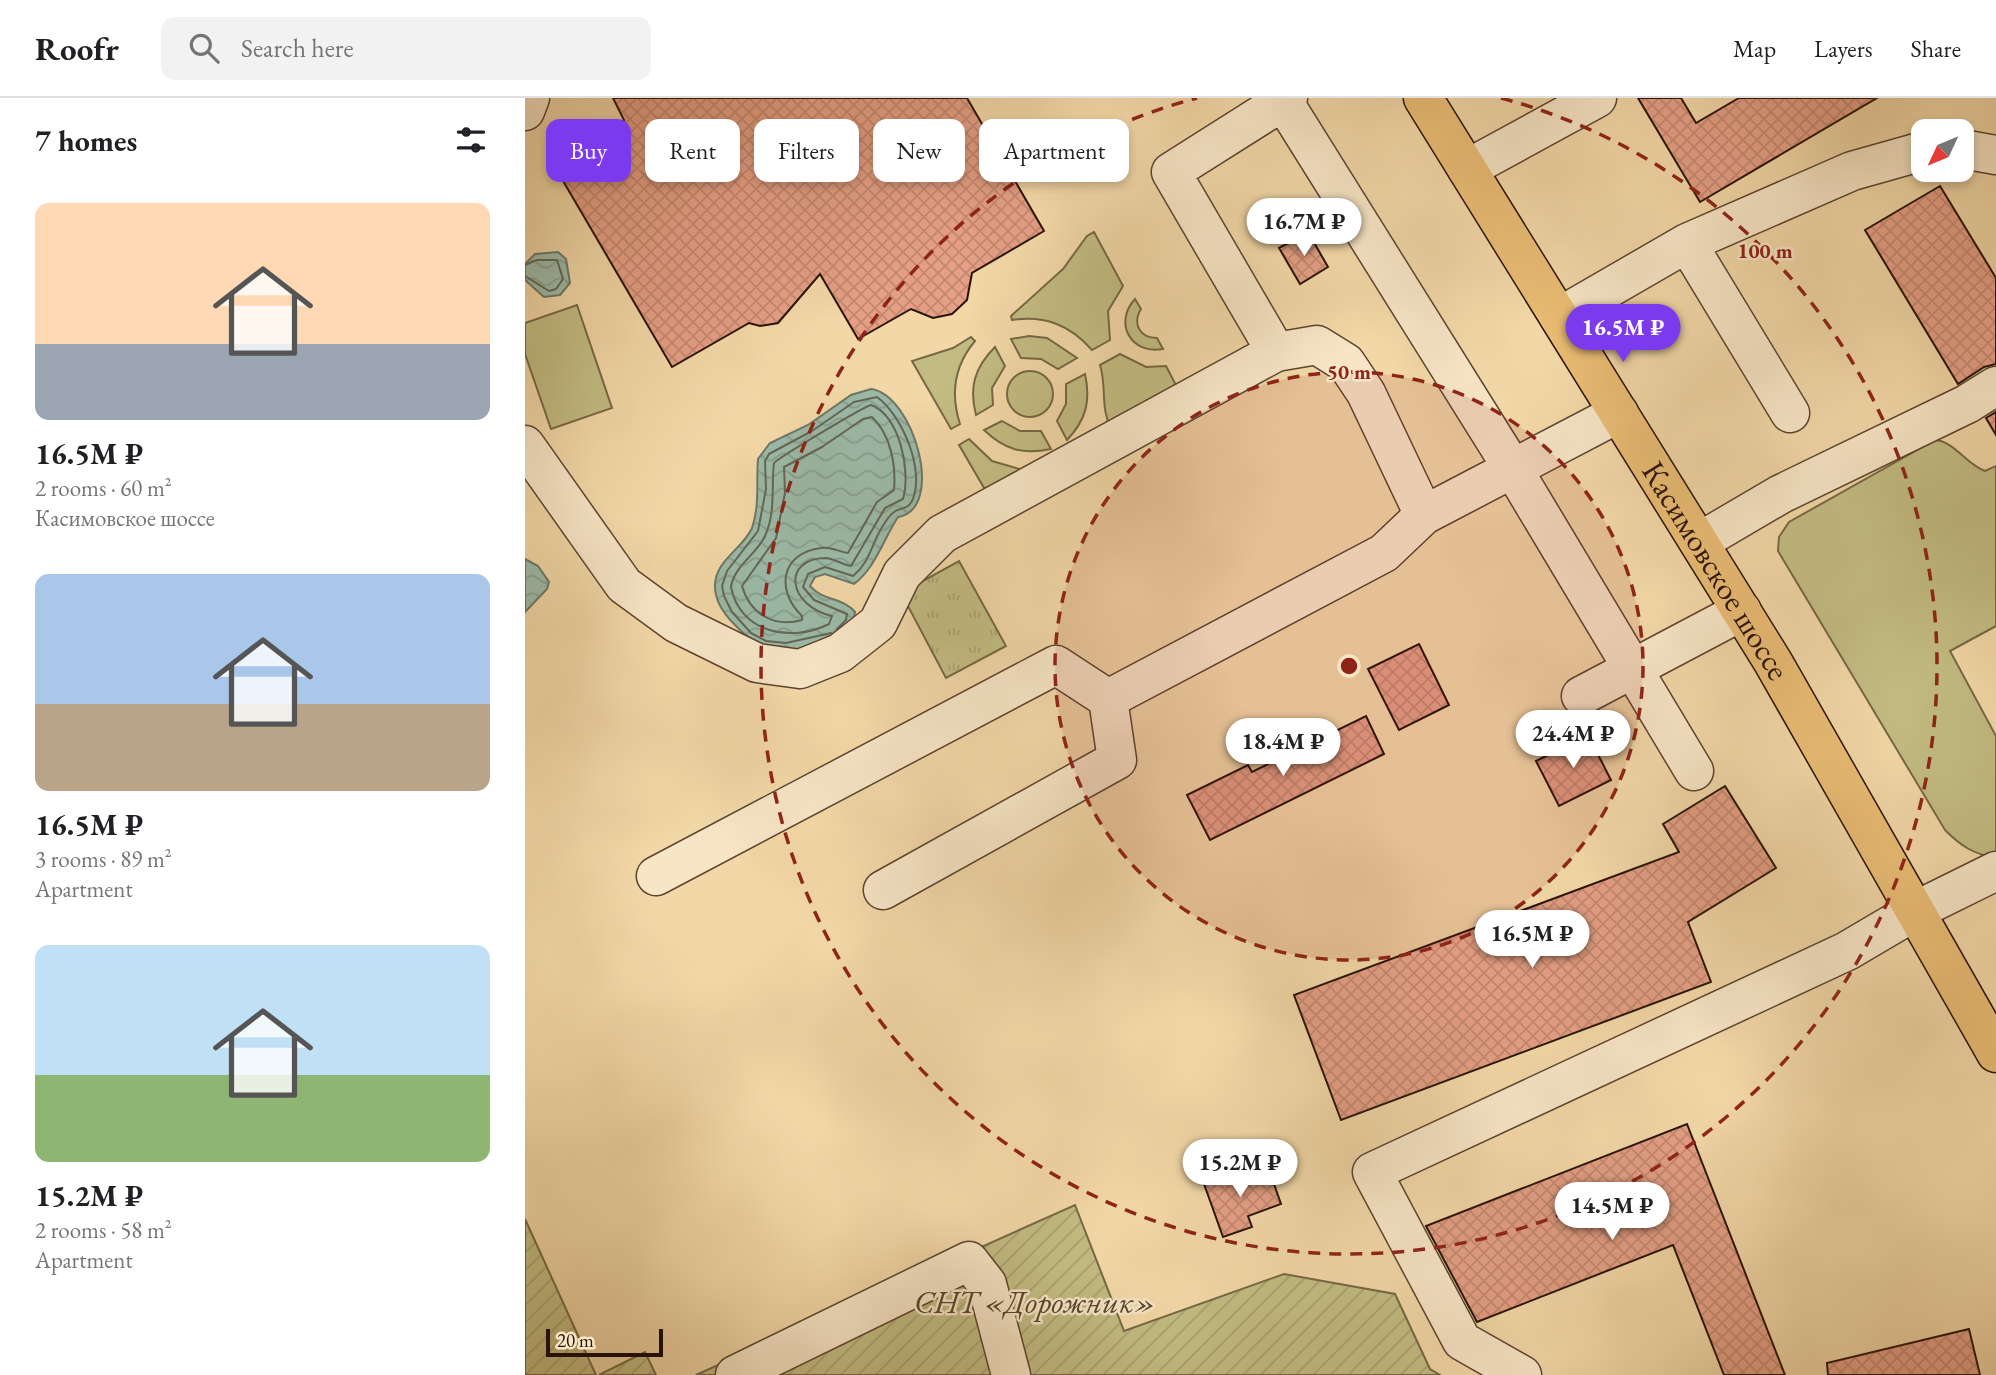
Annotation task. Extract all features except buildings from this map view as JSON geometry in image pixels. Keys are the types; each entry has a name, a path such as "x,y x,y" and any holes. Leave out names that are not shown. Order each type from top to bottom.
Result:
{"main road":[{"name":"Касимовское шоссе","path":"1423,98 1742,611 1996,1054"}],"street":[{"path":"525,111 530,98"},
{"path":"1467,169 1597,98"},
{"path":"1276,352 1171,172 1285,100 1635,668 1694,771"},
{"path":"1974,151 1996,155"},
{"path":"1559,317 1687,243 1852,171 1911,154"},
{"path":"1687,243 1790,413"},
{"path":"525,445 624,586 676,623 757,663 800,669 840,653 878,624 902,574 942,534 1276,352 1317,345 1346,363 1366,393 1424,515"},
{"path":"1699,542 1781,494 1967,404 1996,386"},
{"path":"1108,699 1384,553 1424,515 1619,414"},
{"path":"1581,696 1742,611"},
{"path":"656,876 1056,665 1108,699 1117,760 883,890"},
{"path":"1522,1375 1462,1341 1372,1172 1847,951 1915,911 1996,871"},
{"path":"735,1375 969,1261 987,1284 1011,1375"}],"green space":[{"path":"1094,232 1123,286 1108,311 1110,340 1092,350 1075,334 1056,324 1035,319 1012,320 1011,316 1063,269 1087,236"},
{"path":"1135,299 1141,309 1137,320 1139,329 1146,336 1157,338 1163,349 1142,347 1129,335 1126,318"},
{"path":"577,305 612,408 551,429 525,354 525,323"},
{"path":"1029,336 1047,338 1077,358 1058,369 1041,359 1021,358 1011,339"},
{"path":"971,337 975,341 962,360 956,380 955,401 960,424 951,429 912,361 953,348"},
{"path":"995,347 1005,366 992,388 993,405 976,415 973,396 975,379 982,363"},
{"path":"1120,354 1146,367 1166,366 1178,389 1111,428 1106,413 1100,365"},
{"path":"1030,371 1046,378 1053,394 1046,410 1030,417 1014,410 1007,394 1014,378"},
{"path":"1085,374 1085,410 1079,425 1067,440 1057,421 1066,404 1066,384"},
{"path":"1002,421 1020,431 1041,431 1051,449 1015,449 999,442 984,430"},
{"path":"969,439 992,461 1023,470 987,493 959,445"},
{"path":"1935,440 1948,444 1985,471 1996,466 1996,626 1950,651 1996,736 1996,858 1968,848 1945,830 1778,551 1779,537 1789,522"},
{"path":"959,561 1006,646 946,678 901,593"},
{"name":"СНТ «Дорожник»","path":"1075,1205 1124,1331 1284,1274 1395,1294 1430,1369 1440,1375 696,1375"},
{"path":"525,1219 596,1375 525,1375"},
{"path":"645,1352 656,1375 599,1375"}],"water":[{"path":"558,252 566,259 570,283 560,295 544,297 525,280 525,264 535,254"},
{"path":"871,389 886,396 900,410 911,430 919,452 922,475 920,494 912,509 898,517 874,561 854,584 825,574 815,577 810,586 815,591 850,607 855,612 853,623 807,647 777,650 763,646 727,616 715,591 716,577 724,562 752,528 757,502 758,459 770,443 808,425 851,395"},
{"path":"525,559 538,566 549,582 547,589 525,612"}]}
